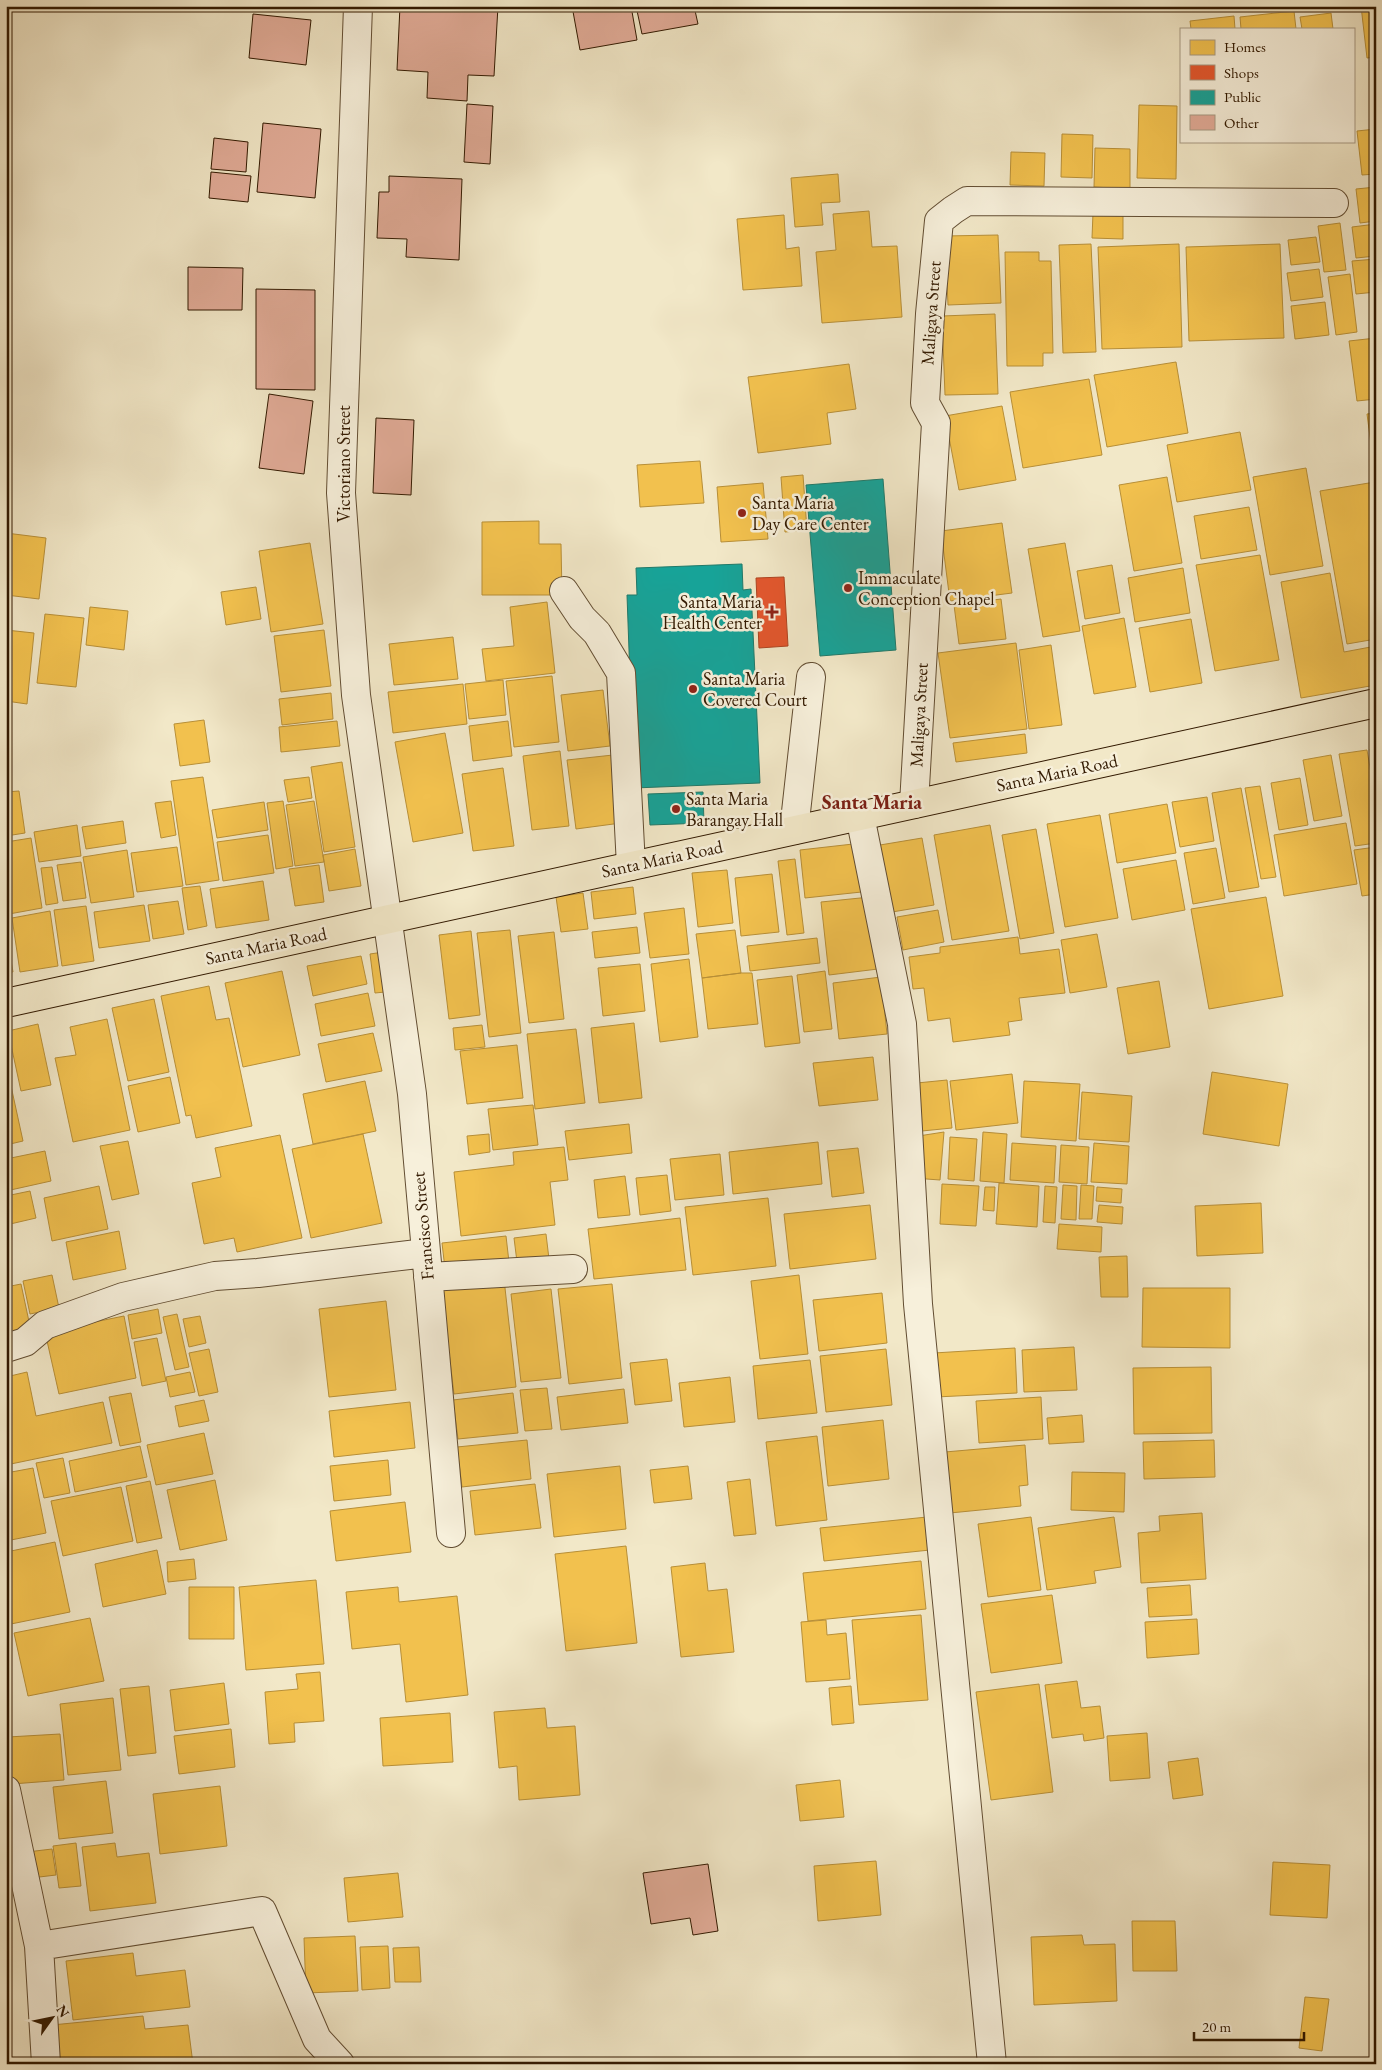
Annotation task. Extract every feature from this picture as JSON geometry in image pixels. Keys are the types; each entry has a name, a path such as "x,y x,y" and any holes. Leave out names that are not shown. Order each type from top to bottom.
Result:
{"main road":[{"name":"Santa Maria Road","path":"6,1003 1376,703"}],"street":[{"name":"Victoriano Street","path":"358,6 341,493 356,695 389,919"},
{"name":"Maligaya Street","path":"914,804 936,423 925,404 930,314 939,221 967,201 1334,203"},
{"path":"564,591 582,618 597,633 621,673 631,866"},
{"path":"794,830 811,677"},
{"path":"860,816 902,1024 918,1304 992,2064"},
{"name":"Francisco Street","path":"389,919 412,1094 451,1533"},
{"path":"6,1348 25,1342 45,1325 102,1304 123,1297 216,1276 427,1265 573,1269"},
{"path":"6,1790 39,1946 46,2064"},
{"path":"39,1946 262,1911 317,2039 340,2064"}],"building: Homes":[{"path":"1361,6 1376,6 1376,57 1367,58"},
{"path":"1294,11 1296,28 1241,28 1240,17"},
{"path":"1331,13 1333,28 1302,28 1300,17"},
{"path":"1234,16 1235,28 1191,28 1190,21"},
{"path":"1139,105 1177,106 1176,179 1137,178"},
{"path":"1376,129 1376,174 1362,175 1357,131"},
{"path":"1062,134 1093,135 1092,178 1061,177"},
{"path":"1095,148 1130,149 1130,189 1094,187"},
{"path":"1011,152 1045,153 1044,186 1010,185"},
{"path":"838,174 840,202 821,203 823,225 795,227 791,178"},
{"path":"1376,187 1376,221 1360,223 1356,189"},
{"path":"869,211 872,247 897,246 902,317 822,323 816,252 836,250 833,214"},
{"path":"1093,213 1123,214 1123,239 1092,238"},
{"path":"784,215 786,249 799,247 802,286 743,290 737,219"},
{"path":"1340,223 1346,270 1324,272 1318,226"},
{"path":"1376,224 1376,256 1356,258 1352,227"},
{"path":"998,235 1001,303 948,305 945,236"},
{"path":"1316,237 1320,262 1291,265 1288,240"},
{"path":"1091,244 1096,352 1063,353 1059,245"},
{"path":"1179,244 1182,347 1102,349 1098,247"},
{"path":"1280,244 1284,338 1189,341 1186,247"},
{"path":"1005,252 1039,252 1039,261 1051,261 1053,353 1043,353 1043,366 1007,366"},
{"path":"1376,259 1376,292 1356,294 1352,261"},
{"path":"1319,269 1323,297 1291,301 1287,273"},
{"path":"1350,274 1357,332 1336,335 1328,277"},
{"path":"1325,302 1329,335 1295,339 1291,306"},
{"path":"995,314 998,394 945,395 942,316"},
{"path":"1376,338 1376,399 1357,401 1349,341"},
{"path":"1176,362 1188,433 1107,447 1094,375"},
{"path":"849,364 856,409 827,413 831,444 758,453 748,377"},
{"path":"1089,379 1102,455 1023,468 1010,392"},
{"path":"1002,406 1016,480 959,490 945,416"},
{"path":"1376,413 1376,452 1372,452 1367,414"},
{"path":"1240,432 1251,490 1177,502 1167,445"},
{"path":"700,461 704,503 640,507 637,465"},
{"path":"1306,468 1323,566 1270,575 1253,477"},
{"path":"803,475 807,530 785,532 781,477"},
{"path":"1167,477 1182,563 1134,571 1119,485"},
{"path":"1375,482 1376,639 1347,644 1320,491"},
{"name":"Santa Maria Day Care Center","path":"763,483 768,539 721,542 717,487"},
{"path":"1249,507 1257,550 1201,559 1194,516"},
{"path":"539,521 539,544 561,544 562,595 482,595 482,522"},
{"path":"1002,523 1012,593 950,601 941,531"},
{"path":"6,533 46,538 39,599 6,595"},
{"path":"310,543 323,624 271,632 259,551"},
{"path":"1065,543 1080,631 1043,637 1028,549"},
{"path":"1260,555 1279,660 1215,671 1196,565"},
{"path":"1112,565 1120,613 1085,619 1077,571"},
{"path":"1183,568 1190,613 1135,622 1128,578"},
{"path":"1330,573 1344,652 1376,646 1376,685 1301,698 1281,582"},
{"path":"256,587 261,619 226,625 221,592"},
{"path":"1001,599 1006,639 959,644 954,605"},
{"path":"547,602 555,673 486,681 482,649 514,646 510,607"},
{"path":"90,607 128,611 124,650 86,645"},
{"path":"45,614 84,618 76,687 37,683"},
{"path":"1124,618 1136,687 1094,694 1082,626"},
{"path":"1191,619 1202,683 1150,692 1139,628"},
{"path":"6,630 34,633 27,704 6,701"},
{"path":"324,630 331,686 281,692 274,636"},
{"path":"453,637 458,679 394,685 389,644"},
{"path":"1016,643 1027,729 950,738 938,653"},
{"path":"1051,645 1062,725 1029,729 1019,650"},
{"path":"552,676 559,742 514,747 506,681"},
{"path":"503,680 506,715 469,719 465,684"},
{"path":"463,684 467,724 393,733 388,692"},
{"path":"603,690 610,746 568,751 561,695"},
{"path":"331,693 333,719 282,725 279,699"},
{"path":"204,720 210,762 180,766 174,724"},
{"path":"337,721 340,746 281,752 279,727"},
{"path":"508,721 512,756 473,761 469,726"},
{"path":"445,733 463,833 413,842 395,742"},
{"path":"1025,734 1027,753 956,762 953,743"},
{"path":"1376,748 1376,782 1370,749"},
{"path":"1367,750 1376,802 1376,843 1355,846 1339,754"},
{"path":"560,751 569,826 532,830 523,756"},
{"path":"613,755 621,823 576,829 567,760"},
{"path":"1331,755 1342,816 1314,821 1303,760"},
{"path":"342,762 355,847 324,852 311,767"},
{"path":"503,768 514,846 473,851 462,774"},
{"path":"203,777 219,880 186,885 171,781"},
{"path":"309,777 312,798 288,802 284,780"},
{"path":"1300,778 1308,825 1279,830 1271,783"},
{"path":"1260,786 1276,877 1261,879 1245,788"},
{"path":"1241,788 1259,887 1229,892 1212,793"},
{"path":"19,791 25,833 6,836 6,792"},
{"path":"1207,797 1214,841 1180,847 1172,802"},
{"path":"171,801 176,835 161,838 155,803"},
{"path":"283,801 293,866 276,869 267,803"},
{"path":"314,801 324,862 295,866 286,805"},
{"path":"264,802 268,830 217,838 212,810"},
{"path":"1167,804 1176,853 1117,863 1109,814"},
{"path":"1100,815 1118,918 1065,927 1047,824"},
{"path":"123,821 126,843 86,849 82,827"},
{"path":"1346,823 1357,884 1284,896 1274,835"},
{"path":"77,825 81,856 39,862 34,832"},
{"path":"990,825 1009,931 952,940 934,835"},
{"path":"1036,829 1054,933 1020,939 1002,835"},
{"path":"268,835 274,873 223,881 217,842"},
{"path":"31,838 42,908 9,914 6,899 6,842"},
{"path":"922,838 934,905 892,912 880,845"},
{"path":"862,843 871,891 805,898 800,850"},
{"path":"177,847 183,886 137,892 131,853"},
{"path":"1376,847 1376,894 1362,896 1354,850"},
{"path":"1216,848 1225,898 1193,904 1184,853"},
{"path":"355,849 361,886 329,891 323,855"},
{"path":"127,850 134,897 91,903 83,857"},
{"path":"795,859 804,933 787,935 778,861"},
{"path":"1176,860 1185,910 1132,920 1123,869"},
{"path":"81,862 86,898 63,901 57,865"},
{"path":"319,865 324,902 295,906 289,869"},
{"path":"52,867 58,903 46,905 41,868"},
{"path":"727,870 733,923 698,927 692,873"},
{"path":"772,874 779,932 741,936 735,878"},
{"path":"263,881 269,920 216,928 210,889"},
{"path":"200,886 207,926 188,930 182,888"},
{"path":"633,887 636,914 594,919 591,892"},
{"path":"583,893 588,929 561,932 556,897"},
{"path":"870,897 878,969 829,975 821,902"},
{"path":"1266,897 1283,996 1209,1009 1191,909"},
{"path":"178,901 184,934 153,939 148,905"},
{"path":"144,905 150,941 99,948 94,912"},
{"path":"86,906 94,961 62,966 54,910"},
{"path":"684,908 689,954 650,958 644,913"},
{"path":"938,910 944,942 903,950 897,917"},
{"path":"50,911 58,966 20,972 12,918"},
{"path":"637,927 640,953 595,958 592,932"},
{"path":"510,930 521,1033 489,1037 477,933"},
{"path":"735,930 741,973 702,978 696,934"},
{"path":"6,931 13,972 6,972"},
{"path":"471,931 480,1015 449,1019 439,935"},
{"path":"554,932 564,1019 529,1023 518,936"},
{"path":"1097,934 1107,987 1070,993 1061,940"},
{"path":"1018,937 1020,954 1059,949 1065,993 1019,998 1022,1020 1008,1022 1010,1035 953,1042 950,1018 928,1021 924,988 913,989 909,957 940,953 940,947"},
{"path":"817,938 820,963 750,971 747,946"},
{"path":"390,951 395,991 375,993 370,954"},
{"path":"361,956 367,984 313,996 307,966"},
{"path":"689,959 698,1037 660,1042 651,964"},
{"path":"640,964 645,1011 603,1016 598,968"},
{"path":"282,971 300,1055 243,1067 225,983"},
{"path":"825,971 832,1029 804,1032 797,975"},
{"path":"752,973 758,1024 708,1029 702,978"},
{"path":"792,976 800,1043 765,1047 757,980"},
{"path":"881,977 887,1034 839,1039 833,983"},
{"path":"1159,981 1170,1047 1128,1054 1117,988"},
{"path":"209,986 216,1020 229,1018 252,1126 196,1138 191,1115 186,1116 161,996"},
{"path":"368,993 375,1026 321,1036 315,1004"},
{"path":"154,999 169,1072 128,1081 112,1008"},
{"path":"107,1019 130,1130 73,1142 55,1058 76,1055 70,1027"},
{"path":"634,1023 642,1098 599,1103 591,1028"},
{"path":"38,1024 51,1085 21,1091 8,1031"},
{"path":"482,1025 485,1047 455,1050 453,1028"},
{"path":"576,1029 585,1103 535,1109 527,1034"},
{"path":"373,1033 382,1071 326,1082 318,1044"},
{"path":"517,1045 523,1098 467,1104 460,1051"},
{"path":"873,1057 878,1100 819,1106 813,1063"},
{"path":"6,1063 23,1141 6,1145"},
{"path":"1212,1072 1288,1084 1279,1146 1203,1134"},
{"path":"1012,1074 1018,1123 956,1130 950,1081"},
{"path":"170,1077 180,1123 138,1132 128,1086"},
{"path":"947,1080 952,1128 912,1132 907,1084"},
{"path":"365,1081 376,1131 313,1144 303,1094"},
{"path":"1024,1081 1080,1084 1076,1141 1021,1137"},
{"path":"1082,1092 1132,1096 1129,1142 1079,1139"},
{"path":"533,1105 538,1145 493,1150 488,1109"},
{"path":"629,1124 632,1153 569,1160 565,1131"},
{"path":"944,1132 940,1180 913,1178 912,1137"},
{"path":"983,1132 1007,1134 1004,1183 980,1181"},
{"path":"363,1134 382,1223 311,1238 292,1149"},
{"path":"489,1134 490,1152 469,1155 467,1136"},
{"path":"280,1135 302,1238 237,1252 234,1238 204,1244 192,1183 221,1177 215,1148"},
{"path":"950,1137 977,1139 974,1181 948,1179"},
{"path":"128,1141 139,1194 112,1200 100,1146"},
{"path":"818,1142 822,1184 733,1194 729,1152"},
{"path":"1012,1143 1056,1146 1054,1183 1010,1180"},
{"path":"1094,1143 1129,1146 1127,1184 1091,1182"},
{"path":"1061,1145 1089,1147 1087,1184 1059,1182"},
{"path":"564,1147 568,1180 550,1182 555,1225 461,1236 454,1172 514,1165 513,1152"},
{"path":"858,1148 864,1193 832,1197 827,1151"},
{"path":"45,1151 51,1181 6,1191 6,1159"},
{"path":"720,1154 724,1195 675,1200 670,1159"},
{"path":"667,1175 671,1211 640,1215 636,1178"},
{"path":"625,1176 630,1215 598,1218 594,1180"},
{"path":"999,1183 1039,1186 1037,1227 996,1224"},
{"path":"942,1184 979,1186 976,1226 940,1224"},
{"path":"1063,1185 1077,1186 1076,1220 1061,1219"},
{"path":"1081,1185 1094,1186 1092,1219 1079,1219"},
{"path":"99,1186 108,1229 52,1241 44,1198"},
{"path":"1045,1186 1057,1187 1055,1223 1043,1222"},
{"path":"985,1187 995,1187 994,1211 983,1210"},
{"path":"1097,1187 1122,1189 1121,1203 1096,1201"},
{"path":"30,1191 36,1218 6,1225 6,1196"},
{"path":"768,1198 776,1266 693,1275 685,1207"},
{"path":"1261,1203 1263,1253 1197,1256 1195,1206"},
{"path":"870,1205 876,1259 790,1269 784,1214"},
{"path":"1099,1205 1123,1207 1122,1224 1097,1222"},
{"path":"680,1218 686,1270 594,1279 588,1229"},
{"path":"1059,1224 1102,1227 1101,1252 1057,1249"},
{"path":"119,1231 126,1269 73,1280 66,1242"},
{"path":"546,1234 549,1259 517,1262 514,1238"},
{"path":"506,1236 509,1262 445,1269 442,1243"},
{"path":"1127,1256 1128,1297 1101,1297 1099,1257"},
{"path":"6,1260 10,1279 6,1280"},
{"path":"52,1275 59,1308 30,1314 23,1281"},
{"path":"799,1275 808,1354 760,1359 751,1281"},
{"path":"504,1279 516,1387 454,1394 441,1286"},
{"path":"21,1284 31,1331 6,1336 6,1287"},
{"path":"612,1284 622,1378 569,1384 558,1289"},
{"path":"1143,1288 1230,1288 1230,1348 1142,1347"},
{"path":"551,1289 561,1378 521,1382 511,1294"},
{"path":"882,1293 887,1343 819,1351 813,1300"},
{"path":"386,1301 396,1390 329,1397 319,1309"},
{"path":"158,1309 162,1333 132,1339 128,1315"},
{"path":"177,1314 189,1367 175,1370 163,1317"},
{"path":"124,1316 136,1378 59,1394 45,1332"},
{"path":"200,1316 206,1343 189,1347 183,1319"},
{"path":"157,1338 166,1381 142,1386 134,1342"},
{"path":"1074,1347 1077,1390 1024,1392 1022,1350"},
{"path":"1015,1348 1017,1393 936,1397 934,1353"},
{"path":"209,1349 218,1392 199,1396 189,1353"},
{"path":"886,1349 892,1405 826,1412 820,1356"},
{"path":"667,1359 672,1401 635,1405 630,1363"},
{"path":"810,1360 817,1413 758,1419 753,1366"},
{"path":"1211,1367 1212,1433 1134,1434 1133,1368"},
{"path":"27,1372 36,1416 103,1402 112,1443 6,1465 6,1377"},
{"path":"190,1372 195,1392 170,1397 166,1377"},
{"path":"730,1377 735,1422 684,1427 679,1383"},
{"path":"547,1388 552,1429 525,1431 520,1390"},
{"path":"624,1389 628,1423 561,1430 557,1397"},
{"path":"131,1393 141,1442 120,1446 109,1397"},
{"path":"513,1393 518,1433 458,1439 453,1400"},
{"path":"1041,1397 1043,1439 979,1443 976,1401"},
{"path":"204,1400 209,1421 179,1427 175,1406"},
{"path":"410,1402 415,1448 334,1457 329,1411"},
{"path":"1082,1415 1084,1442 1049,1444 1047,1418"},
{"path":"883,1420 889,1479 828,1486 822,1427"},
{"path":"204,1433 213,1474 156,1485 147,1445"},
{"path":"817,1436 827,1520 776,1526 766,1442"},
{"path":"527,1440 531,1479 462,1487 457,1447"},
{"path":"1214,1440 1215,1477 1144,1479 1143,1442"},
{"path":"1025,1445 1028,1485 1019,1486 1021,1506 950,1513 945,1452"},
{"path":"140,1446 147,1477 75,1492 69,1461"},
{"path":"63,1458 70,1493 44,1498 36,1463"},
{"path":"388,1460 391,1495 334,1501 330,1466"},
{"path":"620,1466 626,1529 554,1537 547,1474"},
{"path":"688,1466 692,1499 654,1503 650,1470"},
{"path":"33,1468 46,1533 6,1541 6,1473"},
{"path":"1072,1472 1125,1473 1124,1512 1071,1510"},
{"path":"750,1479 756,1534 734,1536 727,1482"},
{"path":"215,1480 227,1540 180,1550 167,1490"},
{"path":"150,1481 162,1538 137,1543 126,1486"},
{"path":"535,1484 541,1528 475,1535 470,1491"},
{"path":"121,1487 133,1541 63,1556 51,1501"},
{"path":"405,1502 411,1552 336,1561 330,1511"},
{"path":"1202,1513 1206,1579 1141,1583 1138,1533 1160,1531 1159,1516"},
{"path":"927,1517 930,1550 824,1561 820,1528"},
{"path":"1031,1517 1041,1590 988,1597 978,1524"},
{"path":"1114,1517 1121,1567 1094,1571 1096,1583 1047,1590 1038,1528"},
{"path":"55,1542 70,1612 6,1625 6,1552"},
{"path":"626,1546 637,1643 566,1651 555,1554"},
{"path":"157,1550 166,1594 103,1607 95,1564"},
{"path":"194,1559 196,1579 168,1582 167,1562"},
{"path":"921,1561 926,1609 808,1621 803,1573"},
{"path":"705,1563 708,1591 727,1589 734,1652 681,1657 671,1567"},
{"path":"316,1580 324,1664 246,1670 239,1587"},
{"path":"1190,1585 1192,1615 1149,1617 1147,1588"},
{"path":"189,1587 234,1587 234,1639 189,1639"},
{"path":"398,1587 399,1602 457,1596 468,1695 406,1702 400,1644 352,1649 346,1592"},
{"path":"1052,1595 1062,1663 991,1673 981,1604"},
{"path":"921,1615 928,1700 859,1705 852,1620"},
{"path":"90,1618 104,1681 28,1696 14,1633"},
{"path":"1197,1619 1199,1654 1147,1658 1145,1622"},
{"path":"826,1620 827,1635 846,1633 850,1679 806,1682 801,1622"},
{"path":"320,1672 324,1721 294,1723 295,1742 269,1744 265,1692 298,1689 296,1674"},
{"path":"1077,1681 1081,1708 1100,1706 1104,1738 1084,1741 1083,1734 1052,1738 1045,1685"},
{"path":"224,1683 229,1724 175,1731 170,1690"},
{"path":"1039,1684 1053,1792 991,1800 976,1692"},
{"path":"149,1686 156,1753 128,1756 120,1689"},
{"path":"851,1686 854,1723 832,1725 829,1688"},
{"path":"113,1698 121,1770 68,1775 60,1704"},
{"path":"545,1708 547,1728 575,1726 580,1795 519,1800 517,1766 499,1768 494,1712"},
{"path":"450,1713 453,1762 383,1766 380,1718"},
{"path":"231,1729 235,1767 179,1774 174,1736"},
{"path":"1147,1733 1150,1778 1110,1781 1107,1736"},
{"path":"60,1734 64,1780 12,1784 8,1737"},
{"path":"1198,1758 1203,1795 1173,1799 1168,1762"},
{"path":"840,1780 844,1817 800,1821 796,1785"},
{"path":"106,1781 113,1833 59,1839 53,1787"},
{"path":"220,1786 227,1846 160,1854 153,1794"},
{"path":"76,1843 81,1886 59,1888 53,1846"},
{"path":"115,1843 117,1857 149,1853 156,1903 90,1911 82,1847"},
{"path":"52,1849 56,1875 31,1878 27,1852"},
{"path":"876,1861 881,1915 818,1921 814,1866"},
{"path":"1273,1862 1330,1865 1327,1918 1270,1915"},
{"path":"398,1873 403,1917 348,1922 344,1878"},
{"path":"1132,1921 1175,1921 1177,1971 1133,1971"},
{"path":"1082,1935 1084,1945 1115,1944 1117,2001 1034,2005 1031,1937"},
{"path":"355,1936 358,1991 306,1993 304,1938"},
{"path":"388,1946 390,1988 362,1990 360,1947"},
{"path":"419,1947 421,1982 395,1982 393,1948"},
{"path":"133,1953 136,1976 185,1970 190,2007 73,2020 66,1961"},
{"path":"1305,1997 1329,1999 1322,2051 1299,2048"},
{"path":"143,2016 145,2029 188,2025 193,2064 50,2064 52,2025"}],"building: Shops":[{"name":"Santa Maria Health Center","path":"784,577 788,646 759,648 756,578"}],"building: Public":[{"path":"883,479 896,650 820,656 806,485"},
{"name":"Santa Maria Covered Court","path":"742,564 743,590 751,589 760,783 634,788 627,595 637,595 636,568"},
{"name":"Santa Maria Barangay Hall","path":"703,792 704,823 650,825 648,794"}],"building: Other":[{"path":"400,6 498,6 494,76 468,75 467,101 427,98 428,72 397,70"},
{"path":"572,6 631,6 637,40 580,50"},
{"path":"636,6 694,6 698,24 642,34"},
{"path":"253,14 311,20 306,65 249,58"},
{"path":"467,104 493,106 490,164 464,162"},
{"path":"263,123 321,129 315,198 257,192"},
{"path":"214,138 248,142 246,172 211,169"},
{"path":"211,172 251,176 248,202 209,198"},
{"path":"389,176 462,179 459,260 406,257 407,239 377,238 379,192 389,192"},
{"path":"188,267 243,268 242,310 188,310"},
{"path":"256,289 315,290 315,390 256,389"},
{"path":"269,394 313,401 304,474 259,468"},
{"path":"376,418 414,420 411,495 373,493"},
{"path":"708,1864 718,1931 693,1935 690,1918 651,1924 643,1873"}],"place":[{"name":"Santa Maria Day Care Center","path":"742,513"},
{"name":"Immaculate Conception Chapel","path":"848,588"},
{"name":"Santa Maria Health Center","path":"772,612"},
{"name":"Santa Maria Covered Court","path":"693,689"},
{"name":"Santa Maria Barangay Hall","path":"676,809"}],"district":[{"name":"Santa Maria","path":"872,802"}]}
